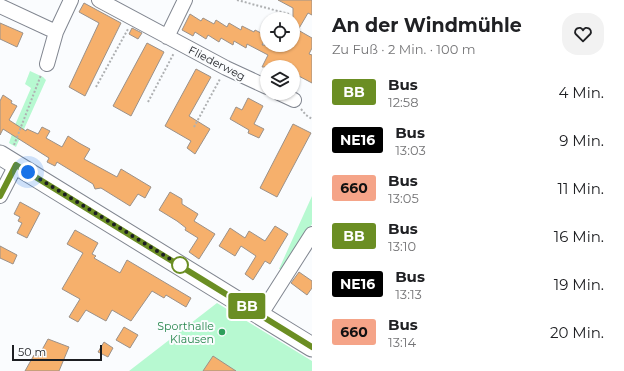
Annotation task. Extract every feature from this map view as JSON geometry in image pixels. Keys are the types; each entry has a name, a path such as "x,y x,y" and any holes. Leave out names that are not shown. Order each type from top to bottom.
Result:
{"main road":[{"path":"7,159 261,314 312,347"}],"street":[{"path":"47,64 56,32 71,0"},
{"name":"Fliederweg","path":"99,0 226,68 260,84"},
{"path":"173,40 185,0"},
{"path":"0,6 56,32"},
{"path":"0,196 7,159"},
{"path":"261,314 312,234"}],"path":[{"path":"237,0 282,12"},
{"path":"96,87 133,19"},
{"path":"148,102 173,40"},
{"path":"7,159 47,64"},
{"path":"194,127 226,68"}],"green space":[{"path":"30,71 46,80 16,147 9,143 31,88 25,84"},
{"path":"312,196 312,224 283,269 279,269"},
{"name":"Sporthalle Klausen","path":"217,303 312,361 312,371 129,371"}],"building":[{"path":"278,0 312,0 312,15 308,13 300,27 300,12 293,12 293,8"},
{"path":"84,3 121,23 85,96 69,87 99,23 79,12"},
{"path":"190,14 201,21 203,18 214,24 216,20 227,27 229,23 241,30 242,26 254,32 255,30 260,32 260,51 247,44 246,48 234,41 233,45 221,38 219,42 208,35 206,39 195,32 193,36 182,30"},
{"path":"0,23 23,33 17,47 0,39"},
{"path":"132,28 142,33 138,39 129,34"},
{"path":"300,31 312,38 312,48 309,54 312,55 312,83 300,77 300,60 266,60 268,55 262,52 300,52"},
{"path":"147,43 164,52 131,116 113,106"},
{"path":"196,69 211,77 189,116 210,129 195,154 187,148 191,141 165,126"},
{"path":"3,95 12,101 11,103 17,106 9,120 26,131 27,129 38,134 42,127 50,131 46,138 62,147 68,136 90,149 84,159 117,177 121,169 151,187 145,198 138,194 130,206 101,188 95,189 93,184 57,162 55,166 47,162 49,158 3,129 0,135 0,101"},
{"path":"248,98 263,106 254,124 264,129 259,138 248,133 249,130 230,119 236,107 242,110"},
{"path":"293,124 311,133 277,197 260,188"},
{"path":"170,192 182,199 182,204 198,214 194,221 215,234 199,259 189,252 198,238 185,230 186,228 177,221 159,210"},
{"path":"20,202 40,213 27,238 17,233 22,223 18,221 20,217 14,214"},
{"path":"275,226 288,234 270,264 265,261 253,280 245,274 256,256 241,246 235,256 219,246 230,228 245,238 249,231 265,241"},
{"path":"75,230 98,243 92,254 96,256 94,258 120,273 127,260 191,298 186,307 166,295 164,298 152,291 131,321 112,310 106,321 86,310 78,322 69,317 80,299 62,289 83,253 67,244"},
{"path":"0,246 17,255 13,264 0,258"},
{"path":"299,272 312,281 312,288 307,295 291,283"},
{"path":"124,327 138,335 130,348 116,340"},
{"path":"48,339 69,347 59,371 25,371 34,355 38,357"},
{"path":"104,342 113,348 108,357 98,352"},
{"path":"213,356 236,371 203,371"}],"bus line":[{"name":"BB","path":"0,196 16,165 312,347"}],"place":[{"name":"Sporthalle Klausen","path":"222,332"}],"route":[{"path":"28,172 181,266 180,265"}]}
